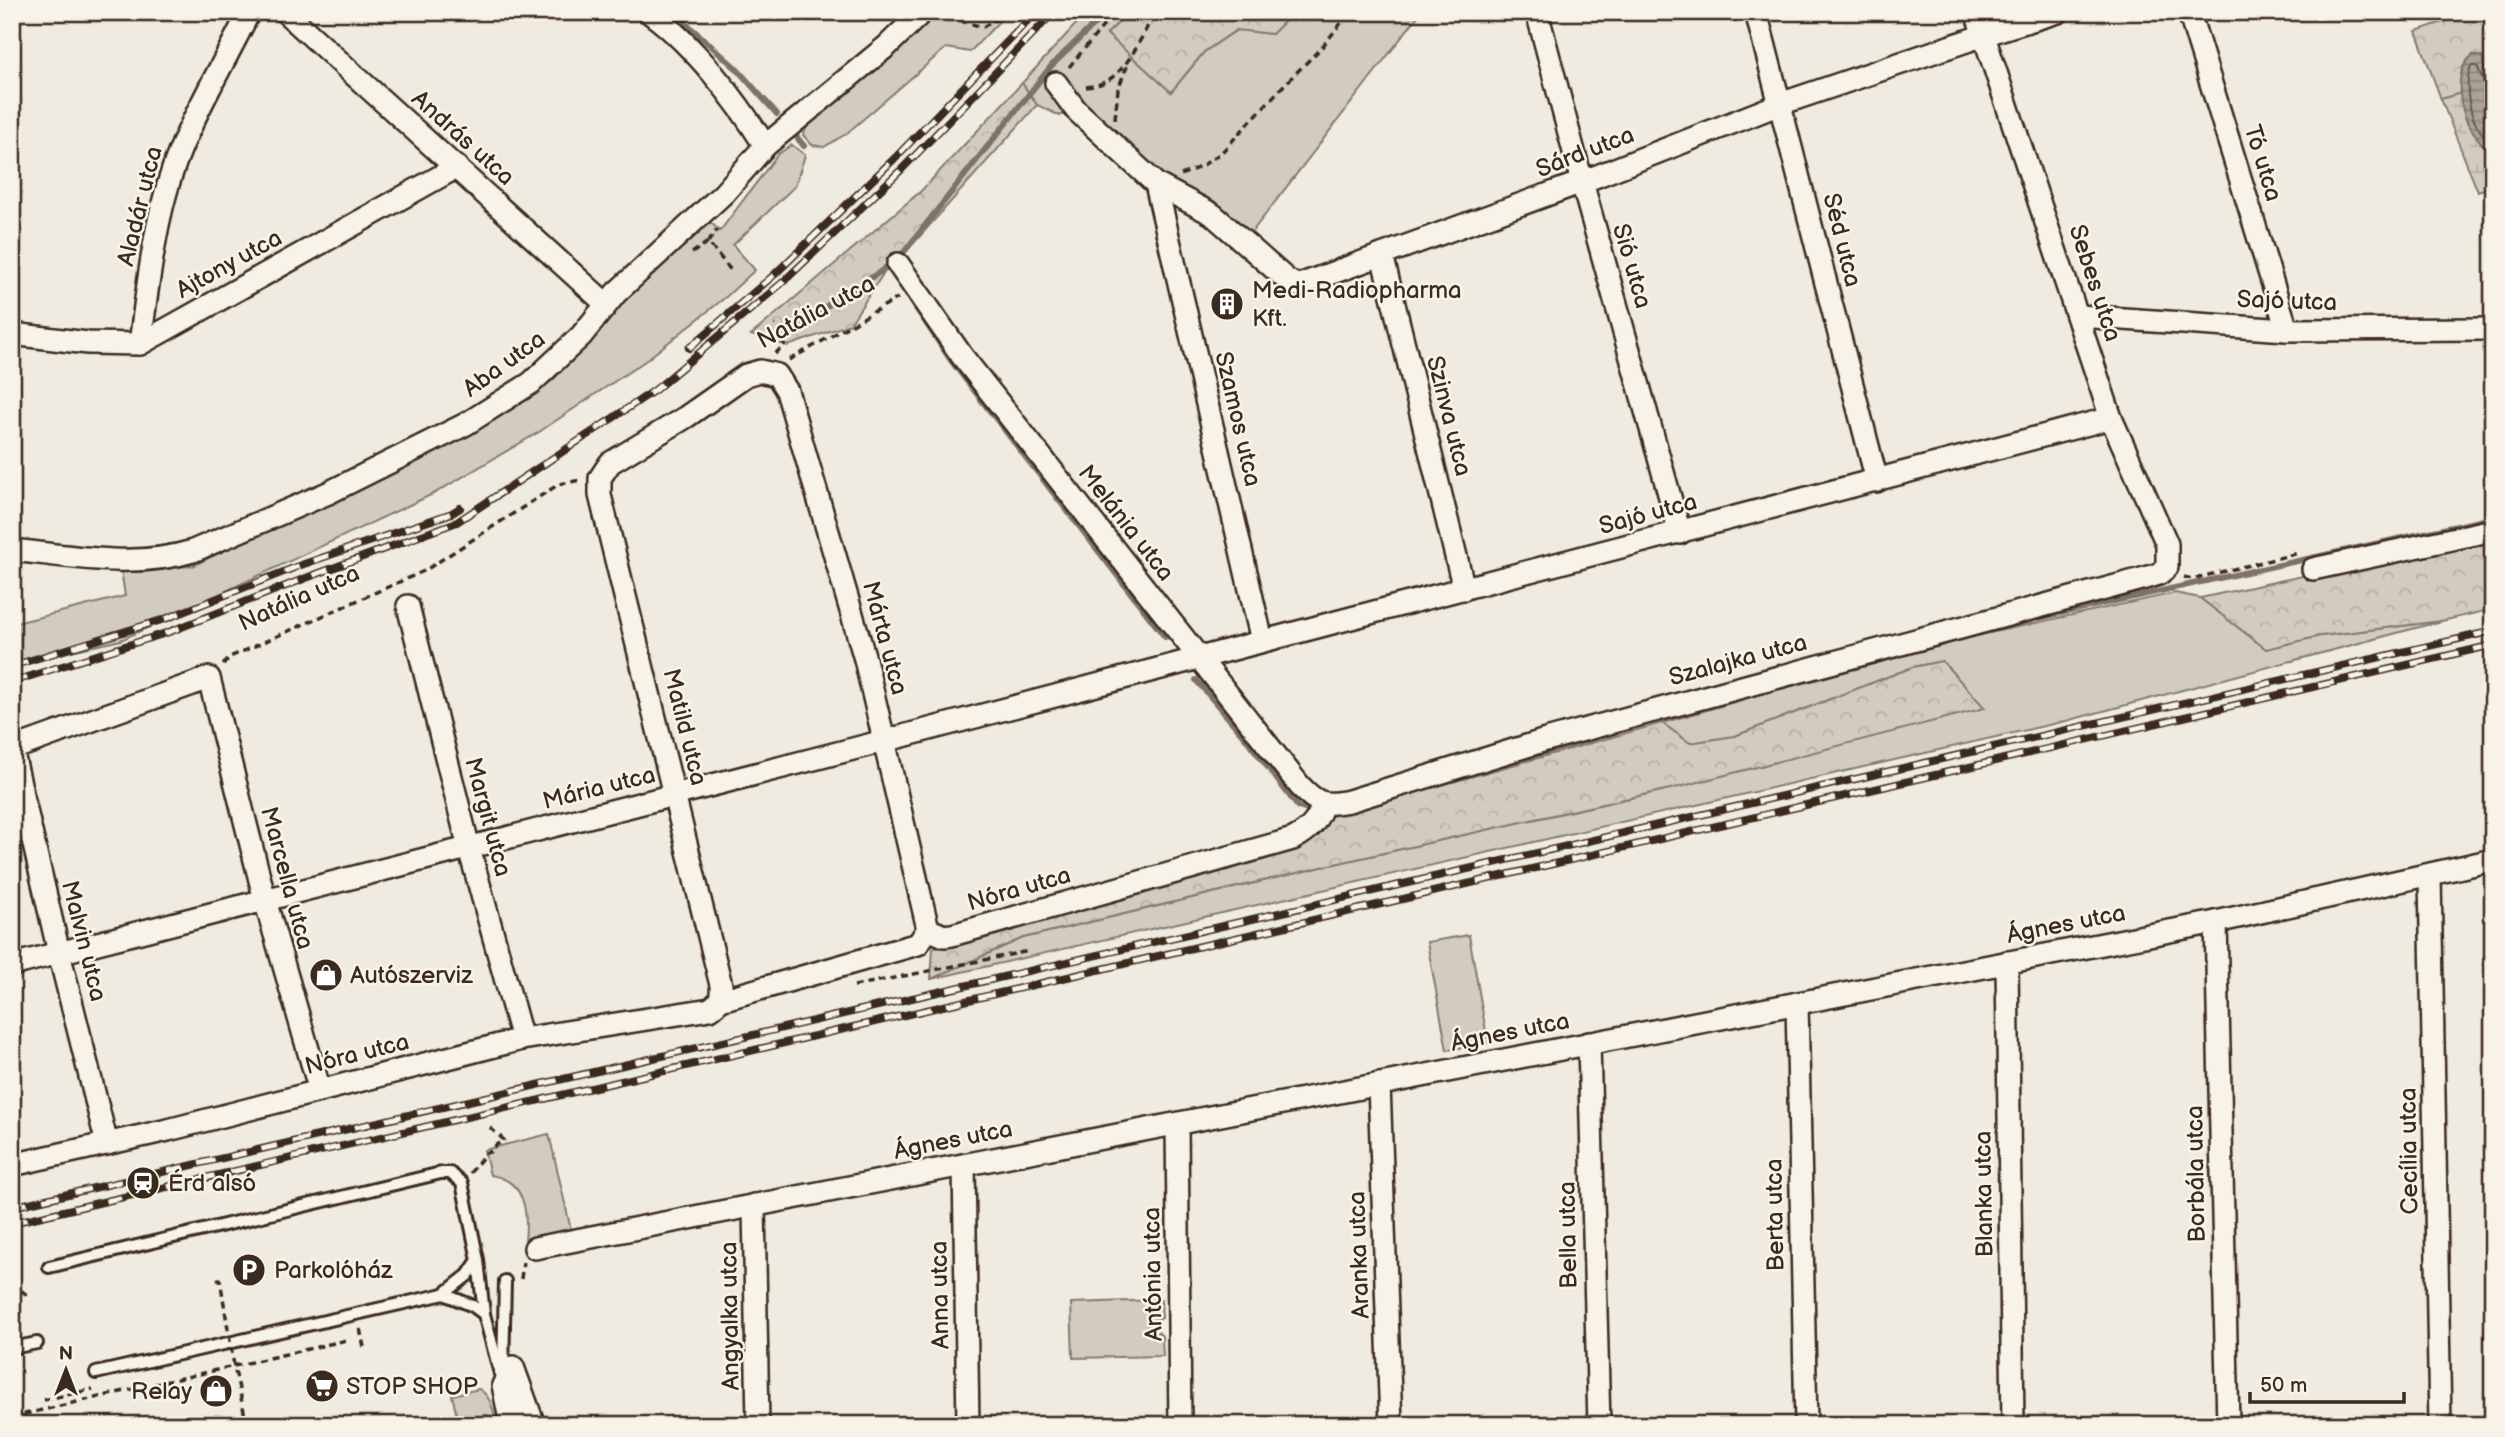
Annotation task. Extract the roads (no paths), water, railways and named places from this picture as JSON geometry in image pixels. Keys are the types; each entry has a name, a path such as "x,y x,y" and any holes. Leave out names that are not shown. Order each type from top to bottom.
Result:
{"street":[{"name":"Aladár utca","path":"140,344 154,245 183,142 249,12"},
{"name":"András utca","path":"285,12 606,304"},
{"path":"649,12 715,76 741,107 765,146"},
{"name":"Aba utca","path":"12,550 118,561 170,558 205,546 328,493 466,424 531,383 581,336 606,304 724,192 765,146 887,46 922,12"},
{"name":"Sió utca","path":"1537,12 1581,182 1680,533"},
{"name":"Séd utca","path":"1756,12 1877,481"},
{"name":"Sebes utca","path":"1976,12 2000,25 2079,316 2111,418 2167,544 2167,567"},
{"name":"Sárd utca","path":"1156,184 1212,214 1265,262 1296,285 1302,284 1581,182 1780,104 2000,25 2058,12"},
{"name":"Tó utca","path":"2189,12 2287,330"},
{"path":"1056,83 1076,110 1156,184"},
{"name":"Ajtony utca","path":"140,344 457,167"},
{"name":"Szamos utca","path":"1156,184 1262,641"},
{"name":"Szinva utca","path":"1382,255 1465,589"},
{"name":"Melánia utca","path":"898,264 962,356 1321,811"},
{"name":"Sajó utca","path":"2079,316 2287,330 2493,329"},
{"path":"12,334 88,343 140,344"},
{"name":"Natália utca","path":"605,471 746,375 764,371"},
{"name":"Márta utca","path":"764,371 777,374 787,391 865,659 928,929"},
{"name":"Sajó utca","path":"1198,657 1680,533 2111,418"},
{"name":"Matild utca","path":"605,471 600,495 721,985 718,1002"},
{"path":"2310,560 2493,530"},
{"name":"Szalajka utca","path":"1321,811 1597,726 2149,577 2159,574 2167,567"},
{"name":"Margit utca","path":"408,606 469,848 522,1039"},
{"name":"Mária utca","path":"12,965 884,741 1198,657"},
{"name":"Marcella utca","path":"12,749 209,678 265,900 320,1091"},
{"name":"Malvin utca","path":"12,749 58,953 107,1144"},
{"name":"Nóra utca","path":"12,1165 168,1130 522,1039 710,1009 718,1002 918,944 928,929 944,936 952,935 1293,839 1307,832 1321,811"},
{"name":"Ágnes utca","path":"535,1248 2216,922 2493,860"},
{"name":"Cecília utca","path":"2430,876 2440,1414"},
{"name":"Borbála utca","path":"2216,922 2228,1425"},
{"name":"Blanka utca","path":"2007,962 2013,1425"},
{"name":"Berta utca","path":"1797,1003 1806,1425"},
{"name":"Bella utca","path":"1589,1043 1599,1425"},
{"name":"Aranka utca","path":"1380,1084 1391,1425"},
{"name":"Antónia utca","path":"1177,1124 1181,1425"},
{"name":"Anna utca","path":"964,1165 968,1425"},
{"name":"Angyalka utca","path":"754,1205 758,1425"},
{"path":"508,1376 511,1425"},
{"path":"508,1376 534,1425"}],"lane":[{"path":"49,1267 450,1173 462,1183 478,1260 484,1314 508,1376"},
{"path":"96,1373 444,1294 468,1275 478,1260"},
{"path":"505,1281 508,1376"},
{"path":"444,1294 473,1306 484,1314"},
{"path":"12,1348 37,1343"}],"water":[{"path":"2473,55 2482,57 2486,74 2493,83 2490,97 2493,104 2493,147 2482,144 2473,132 2461,103 2463,69"}],"waterway":[{"path":"673,12 736,68 777,114"},
{"path":"794,327 883,270 904,252 1052,65 1107,12"},
{"path":"795,135 804,146"},
{"path":"912,302 952,362 1165,637"},
{"path":"2024,621 2493,518"},
{"path":"1196,680 1244,736 1298,807 1314,812"},
{"path":"1504,764 1615,732"}],"railway":[{"path":"689,348 774,275 895,158 1036,12"},
{"path":"12,682 169,632 457,522 655,390 782,283 902,169 1054,12"},
{"path":"12,666 165,619 301,565 460,508"},
{"path":"12,1207 2493,631"},
{"path":"12,1223 2493,645"}],"place":[{"name":"Medi-Radiopharma Kft.","path":"1227,304"},
{"name":"Autószerviz","path":"326,975"},
{"name":"Érd alsó","path":"143,1183"},
{"name":"Parkolóház","path":"249,1270"},
{"name":"STOP SHOP","path":"322,1386"},
{"name":"Relay","path":"216,1391"}]}
